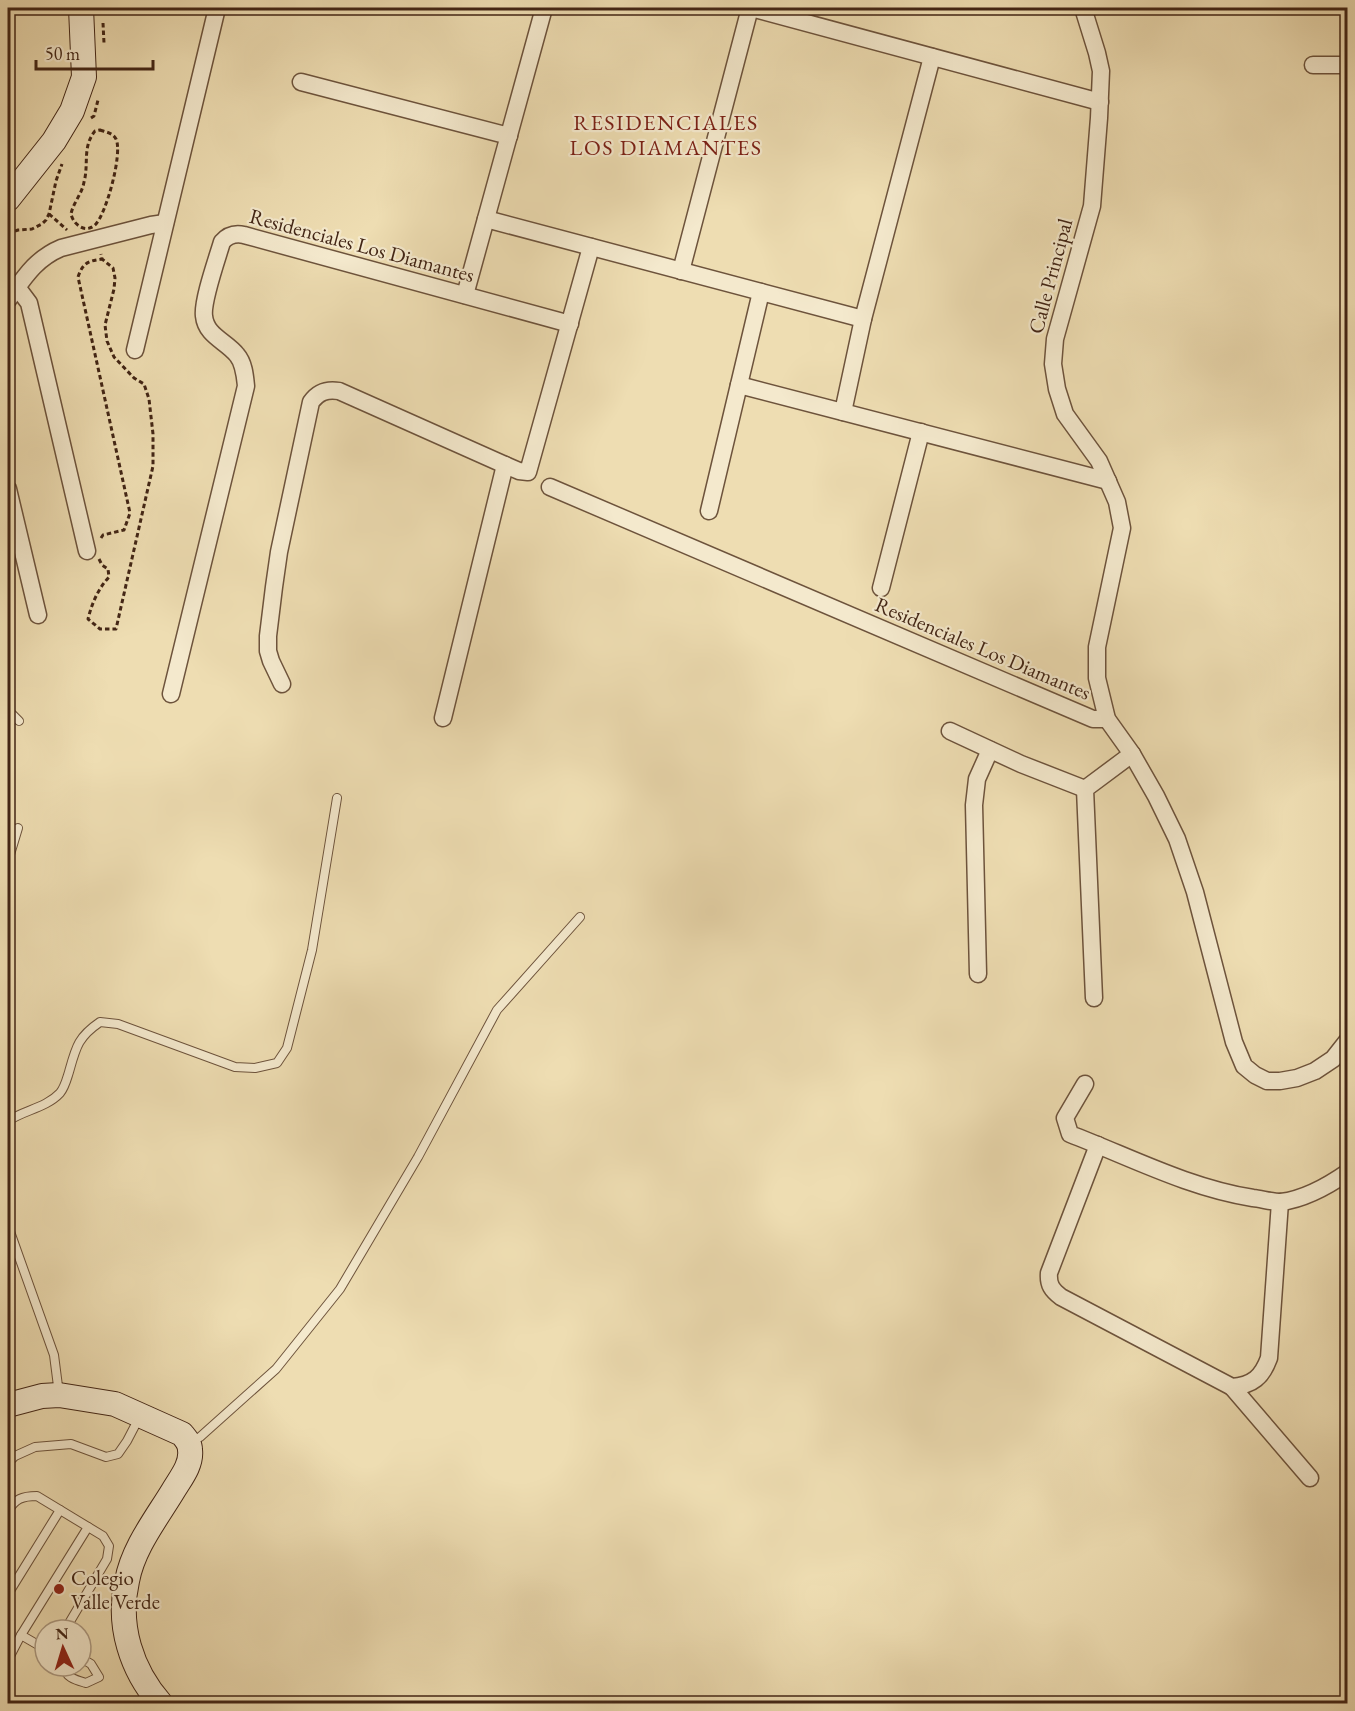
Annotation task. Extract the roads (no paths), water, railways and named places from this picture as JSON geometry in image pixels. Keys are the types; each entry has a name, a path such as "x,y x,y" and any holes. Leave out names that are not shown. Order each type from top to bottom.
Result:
{"street":[{"path":"8,199 54,141 72,111 84,77 81,8"},
{"path":"135,350 217,8"},
{"path":"465,295 544,8"},
{"path":"681,271 750,8 1100,102"},
{"name":"Calle Principal","path":"1083,8 1101,70 1092,206 1055,339 1053,364 1057,389 1065,414 1100,461 1117,502 1122,528 1097,647 1097,678 1107,719"},
{"path":"843,412 863,319 932,57"},
{"path":"1312,65 1347,65"},
{"path":"302,82 509,136"},
{"path":"486,219 863,319"},
{"path":"94,550 29,303 12,294 39,260 49,253 91,236 165,223"},
{"name":"Residenciales Los Diamantes","path":"171,694 244,397 245,375 238,355 211,333 204,320 222,242 231,235 244,235 570,324"},
{"path":"282,684 268,651 273,587 309,407 314,398 323,391 339,391 525,472 529,469 591,247"},
{"path":"709,511 760,292"},
{"path":"739,385 1108,481"},
{"path":"881,588 921,432"},
{"path":"443,718 505,465"},
{"name":"Residenciales Los Diamantes","path":"550,487 1094,719 1107,719 1132,754 1156,796 1176,839 1195,892 1234,1042 1244,1066 1267,1081 1296,1078 1315,1071 1333,1059 1347,1040"},
{"path":"8,489 38,615"},
{"path":"950,731 1085,789"},
{"path":"978,974 974,805 977,779 990,750"},
{"path":"1085,789 1132,754"},
{"path":"1085,789 1094,998"},
{"path":"1084,1084 1065,1118 1070,1134 1193,1184 1232,1195 1280,1202 1330,1185 1347,1172"},
{"path":"1098,1145 1049,1273 1052,1290 1061,1297 1232,1388 1310,1478"},
{"path":"1232,1388 1246,1386 1258,1378 1269,1358 1280,1202"},
{"path":"8,1404 42,1396 59,1395 115,1404 182,1434 188,1442 190,1450 186,1468 136,1552 127,1580 123,1608 126,1637 135,1665 149,1690 161,1704"}],"lane":[{"path":"8,710 19,721"},
{"path":"8,1121 49,1103 62,1091 77,1044 88,1030 100,1022 118,1024 235,1067 255,1068 277,1063 287,1048 312,950 337,798"},
{"path":"8,861 18,828"},
{"path":"188,1442 200,1437 276,1369 340,1289 418,1157 496,1010 580,917"},
{"path":"8,1226 54,1355 59,1395"},
{"path":"8,1463 15,1456 35,1447 71,1444 106,1457 118,1454 141,1415"},
{"path":"8,1511 14,1502 25,1496 37,1496 103,1536 109,1546 107,1559 72,1618"},
{"path":"8,1594 60,1510"},
{"path":"8,1660 88,1527"},
{"path":"21,1635 33,1642"},
{"path":"73,1678 86,1683 99,1677 93,1667"}],"place":[{"name":"Colegio Valle Verde","path":"59,1589"}],"district":[{"name":"RESIDENCIALES LOS DIAMANTES","path":"666,134"}]}
